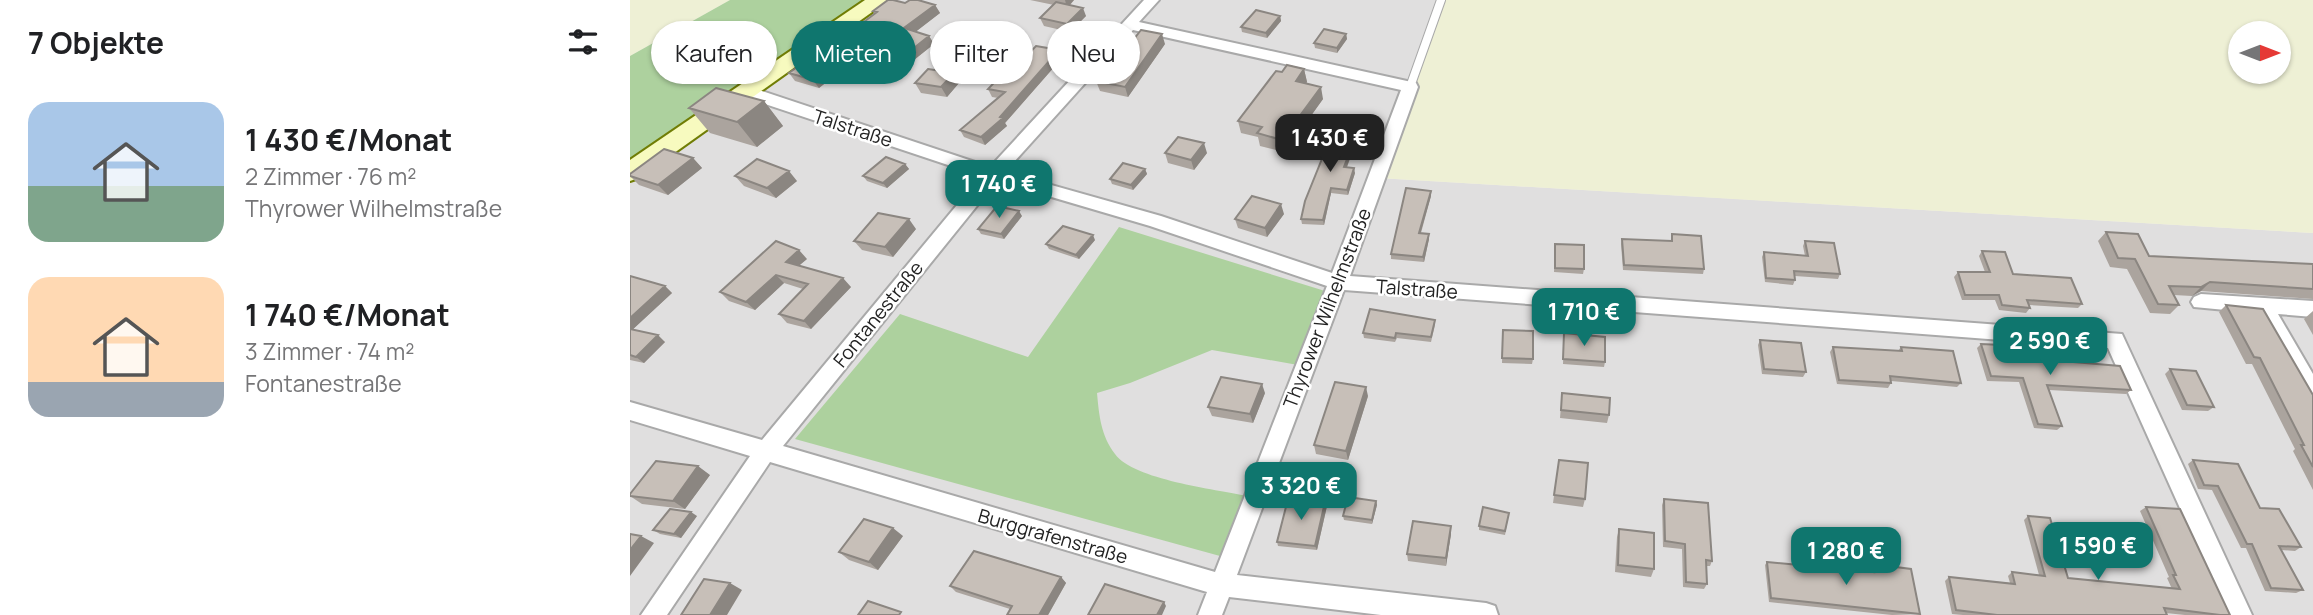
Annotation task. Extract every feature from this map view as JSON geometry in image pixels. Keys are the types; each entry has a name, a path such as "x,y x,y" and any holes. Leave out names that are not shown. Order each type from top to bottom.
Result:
{"main road":[{"path":"630,172 879,0"}],"street":[{"name":"Fontanestraße","path":"1134,21 1152,0"},
{"path":"1140,27 1410,87"},
{"name":"Fontanestraße","path":"653,615 765,452 993,174 1076,84"},
{"name":"Thyrower Wilhelmstraße","path":"1210,615 1378,178 1410,87"},
{"name":"Talstraße","path":"747,92 993,174 1155,221 1337,282 2115,340"},
{"path":"2200,302 2313,309"},
{"path":"2263,306 2313,393"},
{"path":"2115,340 2240,615"},
{"name":"Burggrafenstraße","path":"630,411 1221,585 1486,615"}],"lane":[{"name":"Thyrower Wilhelmstraße","path":"1410,87 1441,0"}],"shaded area":[{"path":"887,0 1441,0 1379,178 2313,233 2313,615 630,615 630,178 769,84 777,84 777,79 791,69 791,84 916,84 916,21 859,21"}],"green space":[{"path":"630,0 730,0 692,21 651,21 651,44 630,56"},
{"path":"730,0 864,0 841,21 791,21 791,56 777,65 777,21 692,21"},
{"path":"1441,0 2313,0 2313,233 1378,178"},
{"path":"651,44 651,84 749,84 630,165 630,56"},
{"path":"1119,227 1325,291 1298,365 1212,350 1130,383 1097,393 1104,433 1115,454 1125,463 1157,477 1247,496 1220,556 795,439 900,314 1028,357"}],"building":[{"path":"888,0 905,3 918,0 935,5 913,21 865,21 877,12 873,11"},
{"path":"1056,2 1083,8 1070,21 1040,18"},
{"path":"1256,10 1280,16 1266,33 1241,27"},
{"path":"1324,29 1346,34 1337,48 1314,43"},
{"path":"1140,31 1162,34 1140,66"},
{"path":"916,32 929,36 916,46"},
{"path":"1036,46 1047,48 1047,64 1033,80 1033,49"},
{"path":"1287,65 1304,69 1296,81 1321,87 1282,140 1257,133 1262,127 1238,121 1276,71 1282,72"},
{"path":"928,69 930,84 944,84 941,87 916,82"},
{"path":"993,84 1029,84 1000,117 1003,118 981,137 960,130 1005,92 988,89"},
{"path":"716,88 764,101 737,122 689,108"},
{"path":"1334,129 1358,131 1344,167 1354,168 1347,190 1331,188 1323,220 1301,219 1305,201"},
{"path":"1178,137 1204,143 1191,160 1165,153"},
{"path":"664,149 693,158 658,185 630,176 630,174"},
{"path":"886,157 905,164 883,183 863,176"},
{"path":"757,159 789,171 767,188 735,176"},
{"path":"1123,163 1145,169 1131,185 1110,179"},
{"path":"1406,188 1431,191 1419,233 1429,234 1423,257 1391,254"},
{"path":"1252,196 1281,204 1265,228 1235,219"},
{"path":"997,206 1019,211 1001,234 978,229"},
{"path":"878,213 909,219 885,247 854,241"},
{"path":"1063,226 1093,235 1076,255 1046,244"},
{"path":"2106,232 2138,234 2149,256 2313,264 2313,289 2210,282 2201,287 2169,286 2179,305 2158,304 2135,259 2118,258"},
{"path":"1672,234 1701,236 1704,269 1624,265 1622,239 1672,241"},
{"path":"776,241 799,250 786,262 843,278 804,321 779,314 808,284 776,275 746,302 720,292"},
{"path":"1805,241 1834,243 1840,274 1794,271 1795,280 1766,278 1764,252 1808,256"},
{"path":"1555,244 1584,245 1584,269 1555,268"},
{"path":"1982,251 2005,252 2013,274 2071,278 2082,304 2027,300 2030,308 2002,305 1999,295 1965,295 1958,272 1990,272"},
{"path":"630,276 665,286 630,318"},
{"path":"2226,305 2263,309 2313,395 2313,467 2260,358 2254,357"},
{"path":"1370,309 1435,320 1431,337 1396,333 1395,338 1363,333"},
{"path":"630,329 658,335 636,357 630,355"},
{"path":"1503,330 1533,331 1533,359 1502,358"},
{"path":"1564,333 1605,337 1605,362 1563,359"},
{"path":"1760,340 1801,343 1806,372 1764,369"},
{"path":"1981,344 2022,346 2026,358 2120,366 2131,390 2047,385 2062,426 2038,424 2023,378 1991,376"},
{"path":"1833,347 1902,351 1901,347 1953,351 1961,383 1890,376 1891,383 1839,380"},
{"path":"2170,369 2196,371 2214,407 2187,405"},
{"path":"1221,377 1262,384 1250,414 1208,407"},
{"path":"1335,382 1366,387 1346,451 1314,445"},
{"path":"1562,393 1610,398 1609,415 1561,410"},
{"path":"1559,460 1588,463 1585,499 1554,495"},
{"path":"2193,460 2238,464 2260,508 2279,509 2301,547 2279,546 2303,590 2271,588 2252,544 2247,544 2218,486 2204,485"},
{"path":"656,461 698,466 673,501 630,496 630,494"},
{"path":"1348,497 1376,501 1372,520 1343,516"},
{"path":"1288,499 1325,502 1315,546 1277,542"},
{"path":"1664,499 1708,503 1712,561 1706,560 1707,584 1686,582 1685,544 1665,541"},
{"path":"1483,507 1509,513 1505,531 1479,526"},
{"path":"2146,507 2180,509 2230,615 2164,608 2167,615 1997,615 1956,610 1949,577 2015,584 2012,572 2045,576 2028,516 2050,518 2068,578 2180,589"},
{"path":"670,509 691,512 674,534 653,530"},
{"path":"864,519 893,528 869,562 839,552"},
{"path":"1413,521 1451,526 1446,558 1407,554"},
{"path":"1619,529 1654,533 1654,569 1618,565"},
{"path":"630,534 641,536 630,550"},
{"path":"974,551 1061,577 1039,615 1007,615 1012,606 950,586"},
{"path":"1767,562 1874,572 1872,564 1911,569 1920,614 1771,598"},
{"path":"704,579 730,583 710,615 681,615"},
{"path":"1105,584 1164,602 1157,615 1088,615"},
{"path":"868,601 901,612 899,615 858,615"}]}
